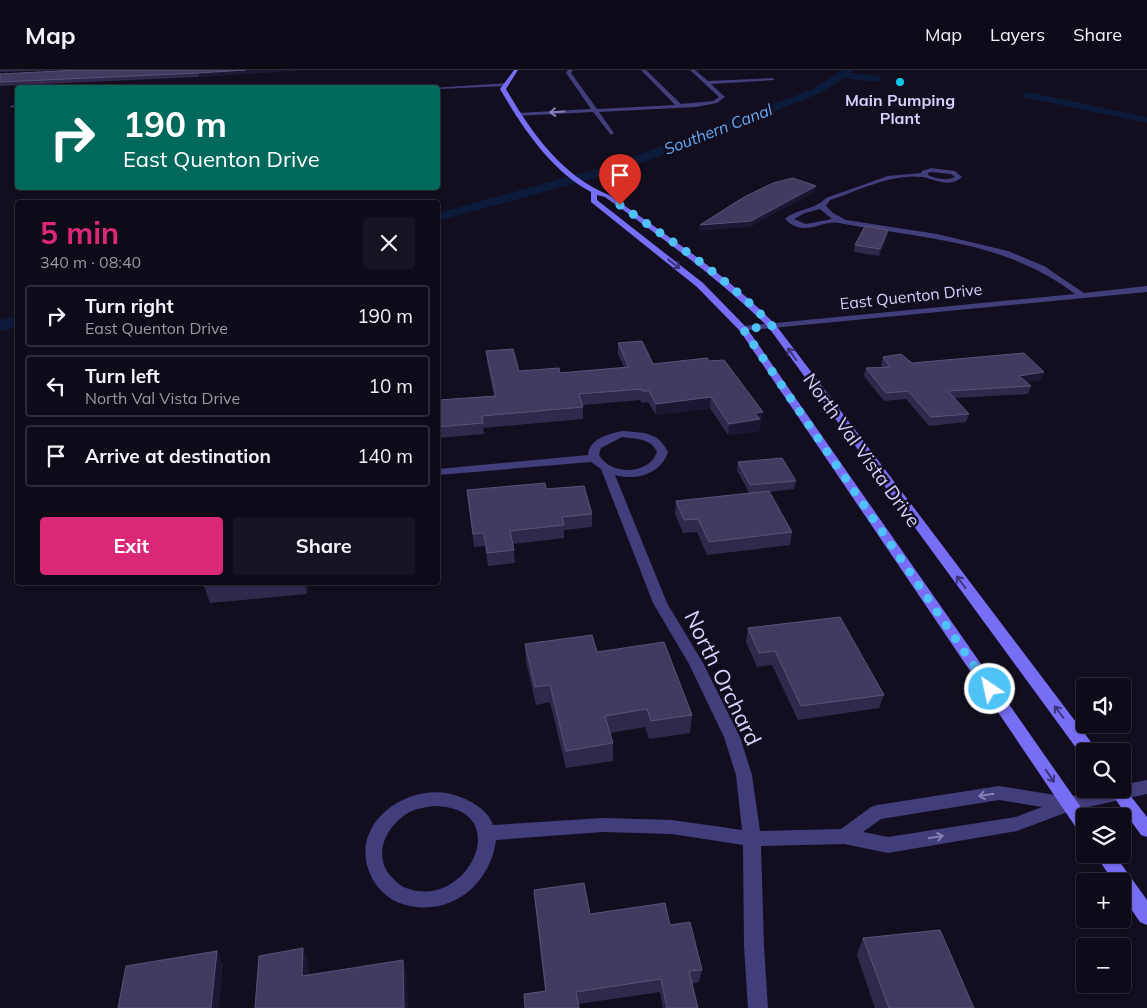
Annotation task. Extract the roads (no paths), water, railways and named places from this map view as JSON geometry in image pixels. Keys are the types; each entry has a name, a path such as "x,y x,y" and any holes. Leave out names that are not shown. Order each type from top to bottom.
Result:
{"main road":[{"path":"506,84 516,70"},
{"name":"North Val Vista Drive","path":"506,84 503,88 517,115 554,160 594,193 607,196 699,261 756,309 772,326 1082,743"},
{"name":"North Val Vista Drive","path":"594,193 592,201 700,285 743,329 1076,814"},
{"path":"1123,798 1147,830"},
{"path":"1110,863 1147,916"}],"street":[{"path":"571,70 568,73 612,133"},
{"path":"643,70 680,106"},
{"path":"517,115 680,106 715,102 722,97 692,70"},
{"path":"706,83 772,80"},
{"path":"440,88 506,84"},
{"path":"840,220 797,226 789,219 802,211 822,206 828,198 890,177 924,175"},
{"path":"822,206 840,220 962,241 995,249 1028,261 1055,276 1082,295"},
{"name":"East Quenton Drive","path":"743,329 1147,289"},
{"path":"622,434 633,434 653,440 660,446 663,452 663,458 652,469 630,473 607,469 594,458 593,452 596,445 611,436 622,434"},
{"path":"440,472 594,458"},
{"name":"North Orchard","path":"607,469 660,603 696,663 732,737 744,775 752,838 754,946 758,1008"},
{"path":"1131,789 1147,787"},
{"path":"844,836 877,812 999,793 1069,804"},
{"path":"487,833 603,826 672,827 752,838 844,836 888,845 1017,824 1069,804 1092,798"},
{"path":"434,799 452,800 468,807 480,819 487,833 488,849 483,865 472,880 457,891 438,898 419,900 401,895 386,886 376,873 372,858 375,840 384,824 398,811 415,802 434,799"}],"waterway":[{"name":"Southern Canal","path":"440,216 616,168 817,91 849,70"},
{"path":"844,75 877,79"},
{"path":"1027,95 1147,120"},
{"name":"Southern Canal","path":"0,326 15,322"}],"place":[{"name":"Main Pumping Plant","path":"900,82"}]}
